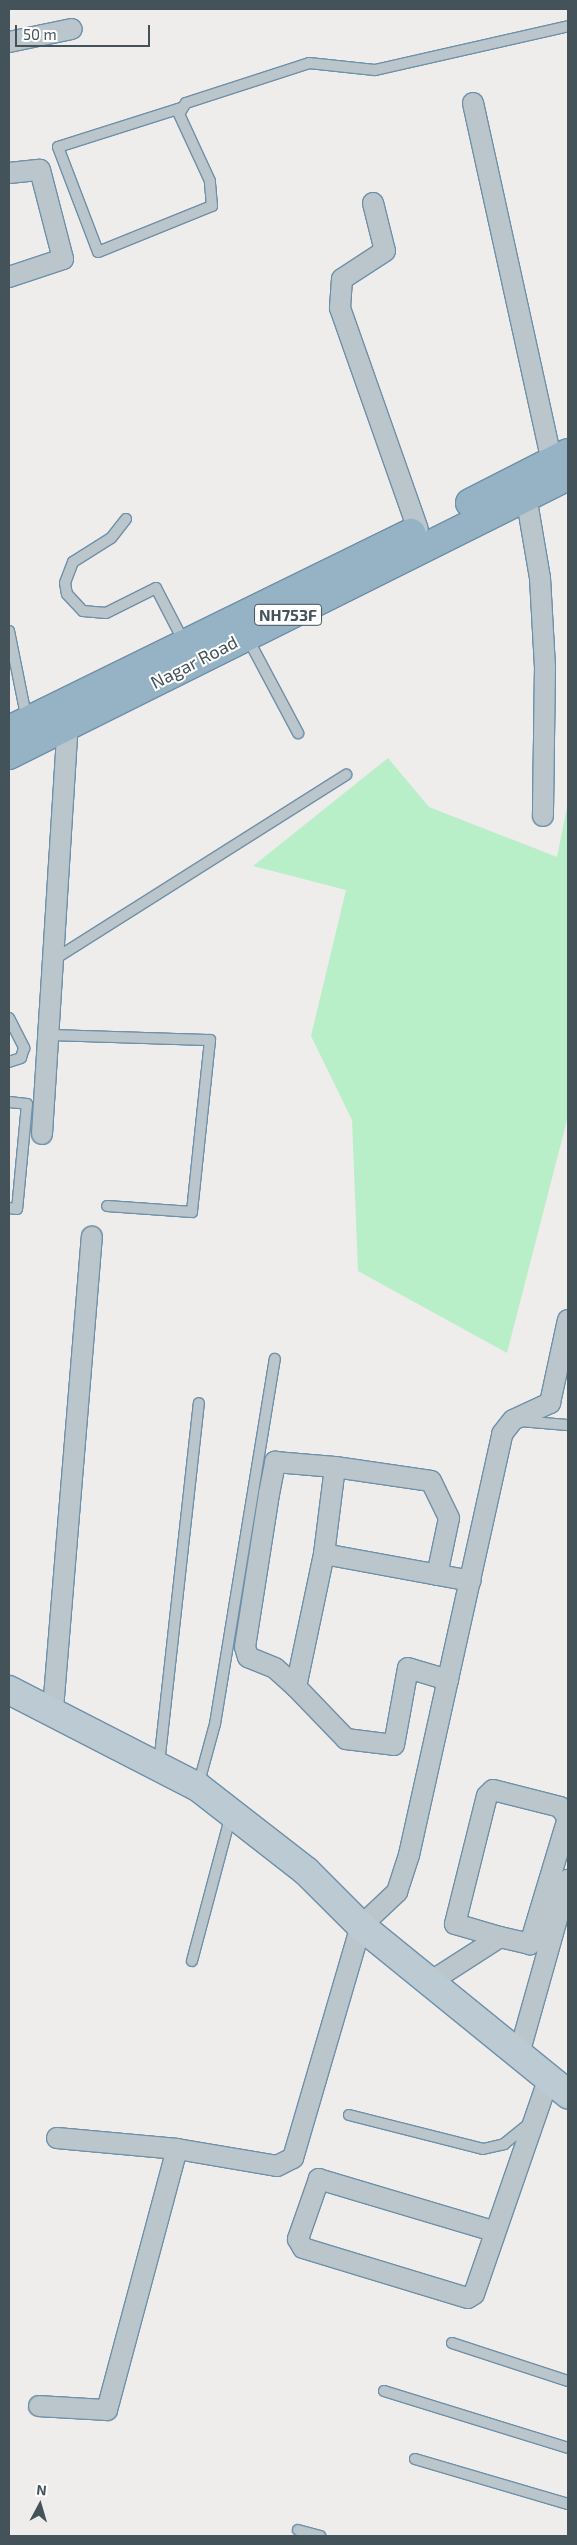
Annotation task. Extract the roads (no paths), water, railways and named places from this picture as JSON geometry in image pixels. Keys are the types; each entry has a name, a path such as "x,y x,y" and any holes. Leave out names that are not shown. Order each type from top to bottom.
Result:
{"highway":[{"name":"Nagar Road","path":"9,755 526,496 563,463"},
{"name":"Nagar Road","path":"18,726 418,529 563,463"}],"main road":[{"path":"9,1690 53,1709 159,1764 198,1787 306,1871 361,1926 558,2086"}],"street":[{"path":"9,42 72,29"},
{"path":"472,103 563,463"},
{"path":"9,173 40,170 64,259 9,277"},
{"path":"373,203 385,251 342,279 340,308 418,529"},
{"path":"526,496 540,578 545,667 543,816"},
{"path":"42,1134 68,726"},
{"path":"53,1709 92,1237"},
{"path":"57,2138 177,2149 277,2166 293,2158 361,1926 397,1892 471,1580 502,1434 513,1420 550,1403 568,1320"},
{"path":"437,1574 448,1518 431,1481 336,1467 276,1462 269,1494 245,1646 248,1657 275,1668 346,1739 394,1745 408,1668 448,1680"},
{"path":"296,1687 324,1554 336,1467"},
{"path":"324,1554 471,1580"},
{"path":"430,1982 500,1937 530,1944 568,1818 560,1807 493,1790 487,1796 455,1924 500,1937"},
{"path":"519,2054 568,1880"},
{"path":"493,2231 319,2179 298,2239 303,2248 462,2299 474,2294 493,2231 533,2121 558,2086"},
{"path":"39,2406 107,2410 177,2149"}],"lane":[{"path":"181,108 182,122 214,194 212,206 98,252 58,147 181,108 309,63 375,70 568,26"},
{"path":"126,519 101,546 73,562 64,583 67,594 83,611 106,613 156,588 185,643"},
{"path":"9,631 18,726"},
{"path":"247,636 298,732"},
{"path":"53,960 346,775"},
{"path":"9,1018 24,1048 21,1058 9,1062"},
{"path":"48,1035 210,1040 192,1212 107,1206"},
{"path":"9,1102 27,1104 17,1209 9,1208"},
{"path":"198,1787 215,1724 275,1359"},
{"path":"159,1764 199,1404"},
{"path":"513,1420 568,1426"},
{"path":"192,1961 231,1813"},
{"path":"349,2115 483,2150 504,2144 533,2121"},
{"path":"452,2343 568,2381"},
{"path":"384,2391 568,2448"},
{"path":"415,2459 568,2504"},
{"path":"298,2530 320,2536"}]}
